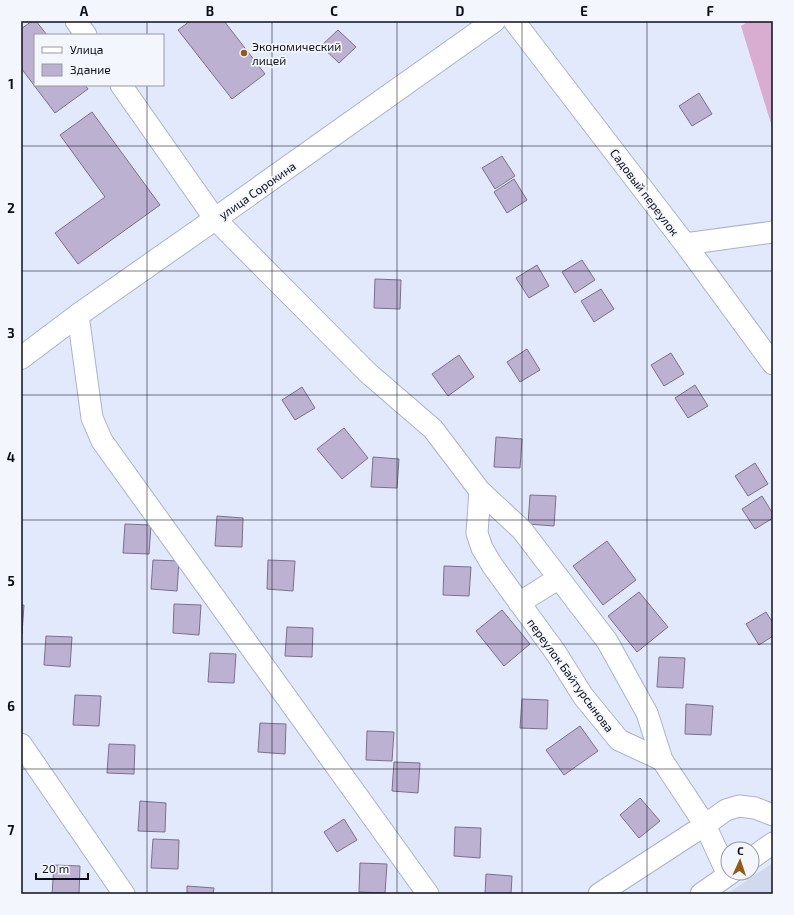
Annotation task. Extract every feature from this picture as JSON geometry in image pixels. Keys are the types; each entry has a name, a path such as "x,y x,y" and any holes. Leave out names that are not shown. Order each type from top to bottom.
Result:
{"street":[{"path":"76,21 85,34"},
{"name":"улица Сорокина","path":"21,358 78,315 494,21"},
{"name":"Садовый переулок","path":"514,21 685,244 773,364"},
{"path":"122,86 215,219 368,373 433,429 480,491 522,530 607,641 647,713 662,760 705,825 720,856"},
{"path":"685,244 773,232"},
{"path":"78,315 92,418 102,442 428,894"},
{"name":"переулок Байтурсынова","path":"480,491 477,533 482,548 492,565 556,653 584,696 619,740 662,760"},
{"path":"519,603 559,578"},
{"path":"21,744 124,894"},
{"path":"599,894 726,810 739,806 755,808 773,815"},
{"path":"760,852 773,843"},
{"path":"701,894 720,880"}],"shaded area":[{"path":"749,21 773,21 773,130 741,26"},
{"path":"773,863 773,894 727,894 746,881 760,881 760,872"}],"building":[{"path":"32,21 36,21 46,34 34,34 34,85 21,68 21,29"},
{"name":"Экономический лицей","path":"190,21 224,21 265,74 232,99 178,30"},
{"path":"338,30 356,47 339,63 321,46"},
{"path":"35,86 86,86 88,89 55,113"},
{"path":"699,93 712,114 692,126 679,106"},
{"path":"92,112 160,205 78,264 55,233 105,197 60,135"},
{"path":"502,156 515,176 495,189 482,168"},
{"path":"514,179 527,200 507,213 494,192"},
{"path":"582,260 595,280 575,293 562,272"},
{"path":"537,265 549,286 529,298 516,278"},
{"path":"375,279 401,280 400,309 374,308"},
{"path":"601,289 614,309 594,322 581,301"},
{"path":"527,349 540,370 520,382 507,362"},
{"path":"671,353 684,374 664,386 651,365"},
{"path":"459,355 474,377 448,396 432,374"},
{"path":"695,385 708,406 688,418 675,398"},
{"path":"302,387 315,408 295,420 282,400"},
{"path":"344,428 368,458 342,479 317,449"},
{"path":"496,437 522,439 520,468 494,467"},
{"path":"373,457 399,459 397,488 371,487"},
{"path":"755,463 768,484 748,496 735,476"},
{"path":"530,495 556,496 554,526 528,524"},
{"path":"762,496 773,514 773,518 755,529 742,509"},
{"path":"217,516 243,518 242,547 215,546"},
{"path":"125,524 151,525 149,554 123,553"},
{"path":"607,541 636,580 603,605 573,566"},
{"path":"153,560 179,561 177,591 151,589"},
{"path":"268,560 295,561 293,591 267,589"},
{"path":"444,566 471,567 469,596 443,595"},
{"path":"639,592 668,627 637,652 608,616"},
{"path":"174,604 201,605 199,635 173,633"},
{"path":"21,605 24,605 22,634 21,634"},
{"path":"502,610 530,644 504,666 476,631"},
{"path":"766,612 773,623 773,636 759,645 746,624"},
{"path":"287,627 313,628 312,657 285,656"},
{"path":"46,636 72,637 70,667 44,665"},
{"path":"210,653 236,654 234,683 208,682"},
{"path":"659,657 685,658 683,688 657,687"},
{"path":"75,695 101,696 99,726 73,725"},
{"path":"522,699 548,700 547,729 520,728"},
{"path":"686,704 713,706 711,735 685,734"},
{"path":"260,723 286,724 285,754 258,752"},
{"path":"580,726 598,751 564,775 546,750"},
{"path":"367,731 394,732 392,761 366,760"},
{"path":"109,744 135,745 134,774 107,773"},
{"path":"394,762 420,763 418,793 392,791"},
{"path":"640,798 660,821 639,838 620,815"},
{"path":"140,801 166,803 165,832 138,831"},
{"path":"344,819 357,840 337,852 324,832"},
{"path":"455,827 481,828 480,858 454,856"},
{"path":"153,839 179,840 178,869 151,868"},
{"path":"360,863 387,864 385,893 359,892"},
{"path":"54,865 80,866 79,894 52,894"},
{"path":"486,874 512,876 511,894 485,894"},
{"path":"187,886 214,888 213,894 187,894"}],"place":[{"name":"Экономический лицей","path":"244,53"}]}
